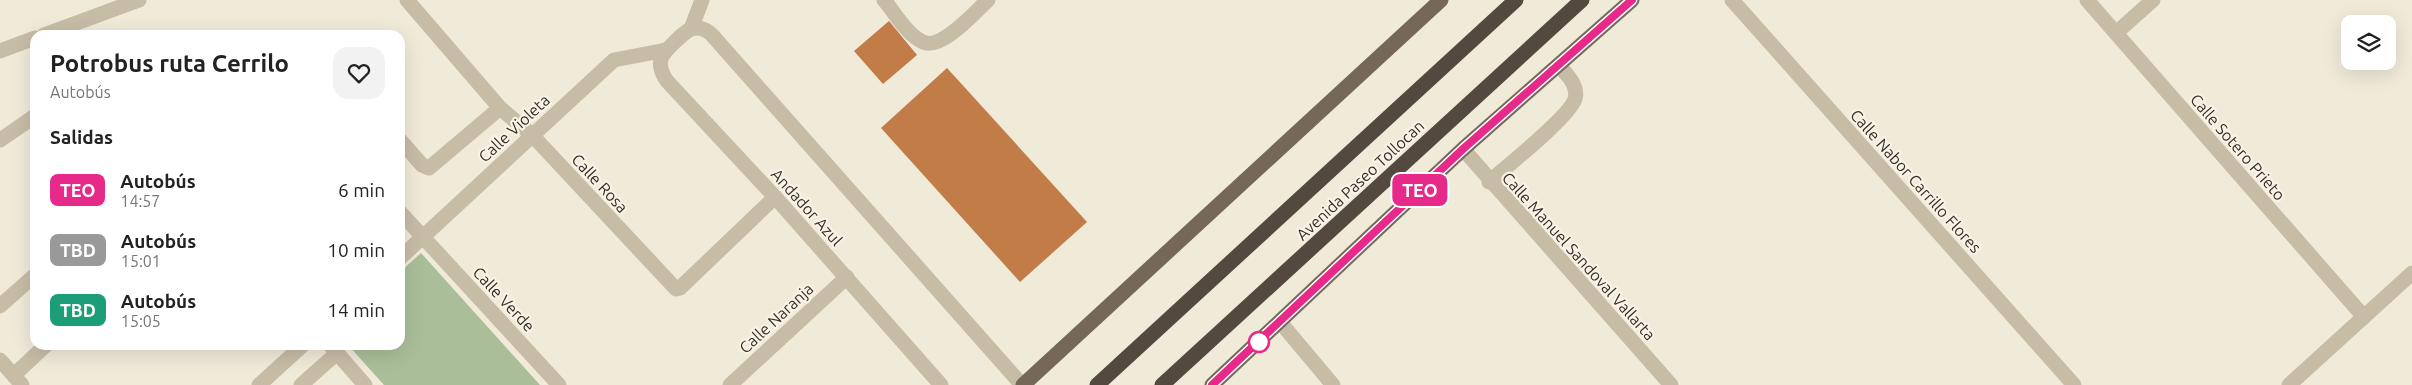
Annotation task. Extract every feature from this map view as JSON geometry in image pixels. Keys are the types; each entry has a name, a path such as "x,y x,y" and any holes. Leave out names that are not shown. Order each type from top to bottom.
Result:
{"highway":[{"name":"Avenida Paseo Tollocan","path":"1097,385 1516,0"},
{"name":"Avenida Paseo Tollocan","path":"1162,385 1582,0"}],"main road":[{"path":"1022,385 1441,0"},
{"path":"1212,385 1463,149 1632,0"}],"street":[{"path":"68,30 110,5 139,0"},
{"name":"Calle Rosa","path":"406,0 500,108 532,136 676,289 680,288 775,197"},
{"path":"666,50 691,29 702,0"},
{"path":"884,0 912,34 924,43 933,44 943,41 988,0"},
{"name":"Calle Nabor Carrillo Flores","path":"1732,0 2074,385"},
{"name":"Calle Sotero Prieto","path":"2086,0 2364,317"},
{"path":"2116,33 2153,0"},
{"path":"691,29 700,28 712,35 1022,385"},
{"path":"0,52 30,40"},
{"name":"Calle Violeta","path":"405,254 614,60 666,50"},
{"name":"Andador Azul","path":"666,50 661,58 661,65 662,73 667,81 775,197 941,385"},
{"path":"1489,182 1565,113 1575,99 1575,90 1571,80 1558,65"},
{"path":"405,146 422,165 428,168 500,108"},
{"path":"0,140 30,119"},
{"name":"Calle Manuel Sandoval Vallarta","path":"1463,149 1489,182 1670,385"},
{"name":"Calle Verde","path":"405,218 559,385"},
{"path":"2289,385 2412,273"},
{"name":"Calle Naranja","path":"730,385 847,277"},
{"path":"0,306 30,279"},
{"path":"1280,322 1333,385"},
{"path":"0,360 18,380 42,350"},
{"path":"259,385 298,350"},
{"path":"301,385 332,350"},
{"path":"334,350 365,385"}],"green space":[{"path":"421,253 540,385 384,385 352,350 405,350 405,267"}],"building":[{"path":"889,21 917,55 883,84 854,51"},
{"path":"947,68 1087,222 1020,282 881,128"}],"bus line":[{"name":"TEO","path":"1212,385 1463,149 1632,0"}]}
